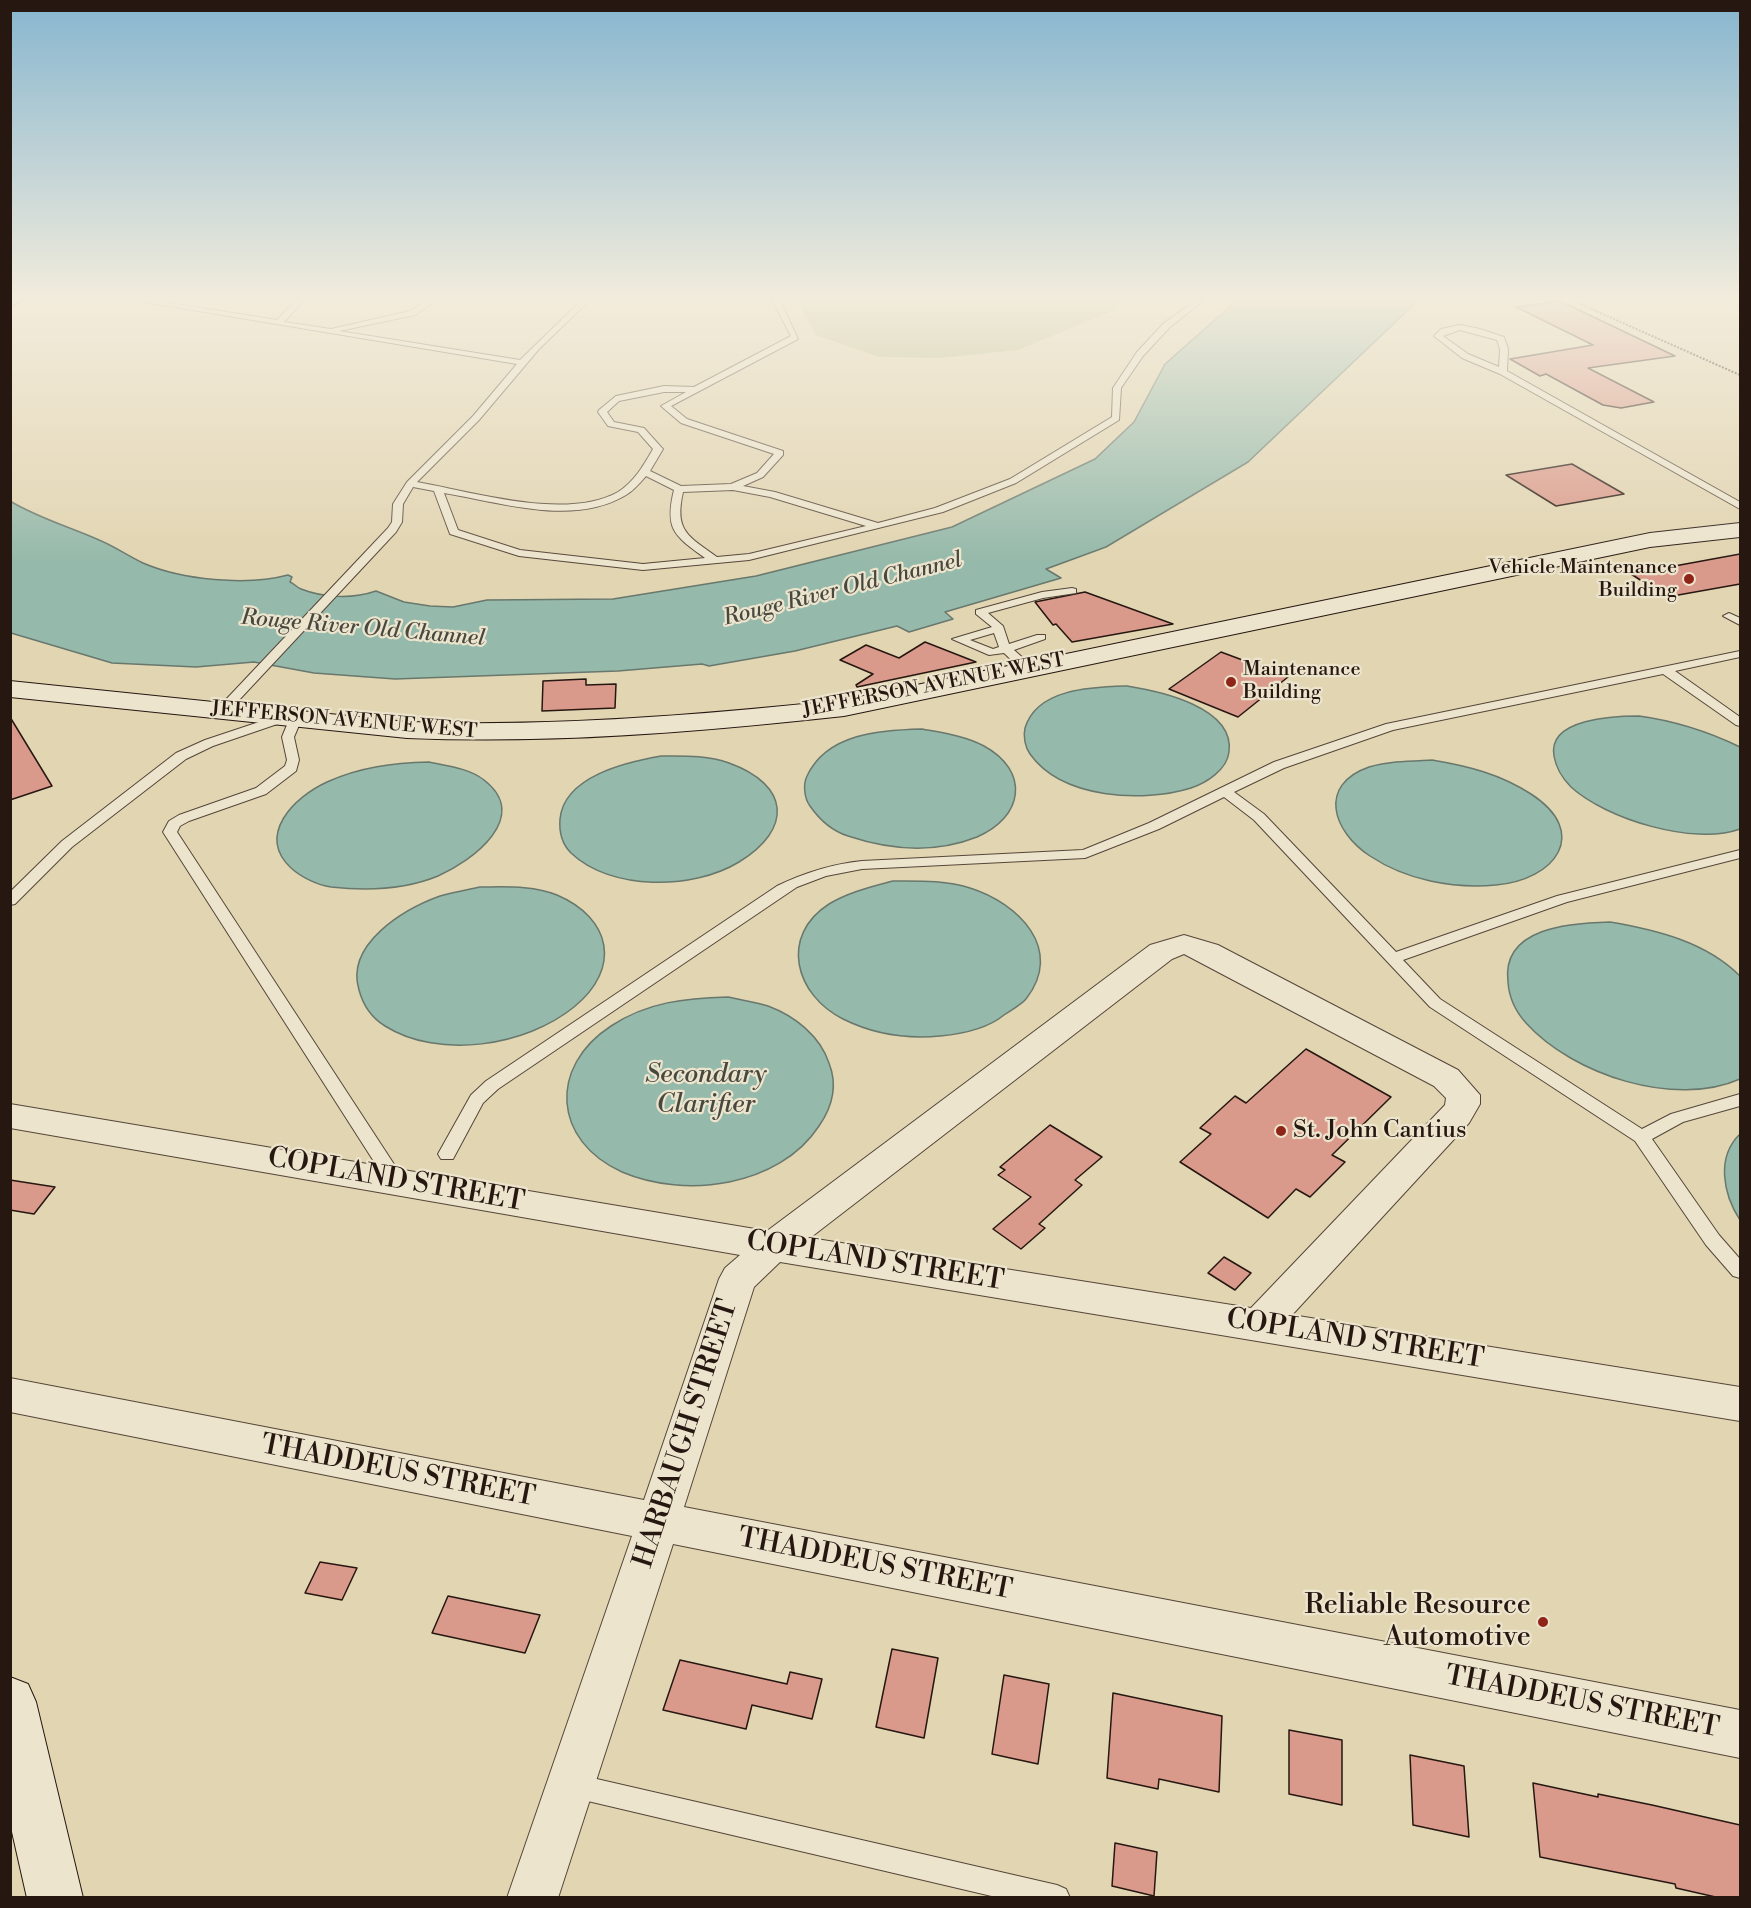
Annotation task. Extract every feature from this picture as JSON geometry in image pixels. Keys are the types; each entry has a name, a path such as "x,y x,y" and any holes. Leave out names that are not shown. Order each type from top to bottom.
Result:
{"main road":[{"name":"JEFFERSON AVENUE WEST","path":"10,689 291,718 467,733 724,721 844,708 1650,540 1740,530"},
{"path":"10,1702 55,1898"}],"street":[{"name":"HARBAUGH STREET","path":"532,1898 572,1785 738,1279 773,1246 1161,952 1184,944 1208,952 1446,1078 1463,1095 1463,1104 1457,1114 1260,1324"},
{"name":"COPLAND STREET","path":"10,1116 773,1246 1740,1404"},
{"name":"THADDEUS STREET","path":"10,1395 1740,1734"}],"lane":[{"path":"222,711 398,522 397,508 410,484 476,418 504,385"},
{"path":"700,385 665,406 684,421 780,453 760,475 733,487"},
{"path":"438,489 454,532 519,553 643,567 749,557 939,510 1013,481 1116,418 1119,385"},
{"path":"1526,385 1740,506"},
{"path":"410,484 544,508 589,506 620,495 645,472 658,449 641,430 611,424 602,412 616,399 664,389 694,388"},
{"path":"645,472 680,489 733,487 772,494 878,526"},
{"path":"680,489 673,513 682,536 715,560"},
{"path":"1028,669 1005,648 998,629 980,612 1042,595 1072,591"},
{"path":"1729,616 1740,622"},
{"path":"998,629 958,639 993,652 1041,638"},
{"path":"447,1154 477,1099 492,1085 782,889 802,878 838,867 1085,854 1154,826 1279,765 1390,727 1740,654"},
{"path":"1665,670 1740,722"},
{"path":"10,901 67,844 181,756 209,743 291,718 288,737 293,760 291,768 261,791 184,818 174,824 170,832 394,1180"},
{"path":"1225,791 1259,817 1435,1002 1641,1137 1662,1160 1702,1228 1740,1271"},
{"path":"1393,958 1562,899 1740,854"},
{"path":"1641,1137 1677,1118 1740,1100"},
{"path":"572,1785 1057,1898"}],"water":[{"name":"Rouge River Old Channel","path":"1154,385 1329,385 1248,462 1106,547 1046,569 1061,578 945,612 953,619 909,632 897,626 795,651 709,666 702,664 618,671 395,679 314,673 254,662 196,667 112,663 11,633 10,501 105,542 143,563 176,574 234,581 288,575 292,577 290,582 298,587 319,594 348,596 376,591 404,602 430,606 453,607 487,600 613,599 756,576 952,527 1095,459 1134,422"},
{"path":"1127,686 1175,697 1208,713 1220,723 1228,736 1229,752 1220,770 1203,783 1191,788 1172,793 1127,796 1104,794 1062,780 1044,769 1030,754 1025,741 1025,728 1031,715 1041,705 1068,692 1098,687"},
{"path":"1639,716 1691,727 1740,747 1740,829 1699,834 1676,832 1651,826 1628,819 1586,799 1568,784 1558,769 1554,756 1555,743 1561,734 1585,722"},
{"path":"922,729 954,735 984,746 999,756 1009,768 1014,781 1015,793 1012,806 993,828 977,837 945,846 896,847 842,834 826,824 810,806 805,795 807,776 816,762 841,742 873,733"},
{"path":"661,756 695,756 721,760 749,772 764,783 773,795 777,808 776,822 769,836 757,849 739,862 699,878 676,881 630,880 588,865 571,853 563,841 560,819 564,804 573,792 585,782 615,767"},
{"path":"1432,760 1496,776 1531,794 1549,809 1559,824 1562,839 1558,852 1549,864 1535,874 1517,881 1496,885 1463,886 1414,877 1384,864 1357,846 1340,822 1336,809 1337,797 1342,785 1353,775 1369,767 1393,762"},
{"path":"429,762 458,768 478,776 497,794 502,808 500,823 492,836 480,849 452,869 425,881 399,887 358,889 331,887 304,877 291,868 281,855 277,843 278,830 284,818 292,807 315,789 339,777 364,769"},
{"path":"893,881 942,882 961,885 988,895 1019,917 1031,930 1038,946 1040,963 1037,980 1026,999 997,1020 982,1027 957,1034 928,1037 903,1036 866,1028 843,1019 827,1008 804,981 799,965 799,948 803,932 813,917 829,904 852,893"},
{"path":"480,887 519,887 548,892 575,905 589,917 599,930 604,945 604,960 599,976 589,992 574,1007 532,1031 482,1044 431,1043 407,1037 380,1023 369,1011 359,990 357,973 361,958 369,943 395,919 410,910 440,896"},
{"path":"1610,922 1680,939 1712,954 1740,976 1740,1079 1714,1087 1686,1090 1656,1088 1626,1081 1570,1058 1546,1042 1522,1019 1511,999 1508,982 1509,964 1516,950 1527,939 1542,932 1577,924"},
{"name":"Secondary Clarifier","path":"728,997 763,1005 788,1015 805,1028 819,1044 832,1071 833,1096 828,1111 819,1126 802,1147 780,1163 756,1174 729,1182 674,1185 622,1172 599,1159 582,1142 572,1123 567,1103 569,1082 576,1062 591,1043 611,1026 639,1011 682,1000"},
{"path":"1740,1134 1740,1220 1729,1199 1725,1164 1732,1143"}],"building":[{"path":"1566,385 1621,385 1654,402 1621,408 1603,405"},
{"path":"1572,464 1624,494 1556,506 1506,475"},
{"name":"Vehicle Maintenance Building","path":"1740,554 1740,584 1667,597 1631,574"},
{"path":"1085,592 1173,624 1072,642 1056,624 1053,625 1035,602"},
{"path":"925,642 976,662 857,687 856,685 873,674 840,660 866,645 899,658"},
{"name":"Maintenance Building","path":"1221,652 1288,677 1238,717 1169,689"},
{"path":"586,679 586,685 616,684 615,708 542,711 543,681"},
{"path":"10,717 52,786 10,800"},
{"name":"St. John Cantius","path":"1306,1049 1391,1097 1332,1155 1345,1162 1310,1197 1296,1189 1268,1218 1180,1162 1211,1134 1200,1128 1235,1096 1246,1103"},
{"path":"1050,1125 1102,1157 1075,1180 1082,1185 1039,1224 1045,1228 1021,1249 993,1229 1031,1197 998,1175 1005,1170 1000,1167"},
{"path":"10,1180 55,1187 34,1214 10,1210"},
{"path":"1224,1257 1251,1273 1235,1290 1208,1273"},
{"path":"320,1562 357,1568 342,1600 305,1593"},
{"path":"448,1596 540,1615 525,1653 432,1633"},
{"path":"892,1649 938,1658 924,1738 876,1727"},
{"path":"680,1660 787,1684 790,1672 822,1679 812,1719 752,1705 746,1729 663,1710"},
{"path":"1004,1675 1049,1684 1038,1764 992,1754"},
{"path":"1113,1693 1222,1716 1219,1792 1159,1779 1158,1789 1107,1778"},
{"path":"1289,1730 1342,1740 1342,1805 1289,1794"},
{"path":"1410,1755 1464,1766 1469,1837 1413,1825"},
{"path":"1533,1783 1598,1797 1598,1794 1740,1825 1740,1898 1720,1898 1676,1888 1675,1884 1540,1857"},
{"path":"1115,1843 1157,1852 1154,1896 1112,1886"}],"place":[{"name":"Vehicle Maintenance Building","path":"1689,579"},
{"name":"Maintenance Building","path":"1231,682"},
{"name":"St. John Cantius","path":"1281,1131"},
{"name":"Reliable Resource Automotive","path":"1543,1622"}]}
